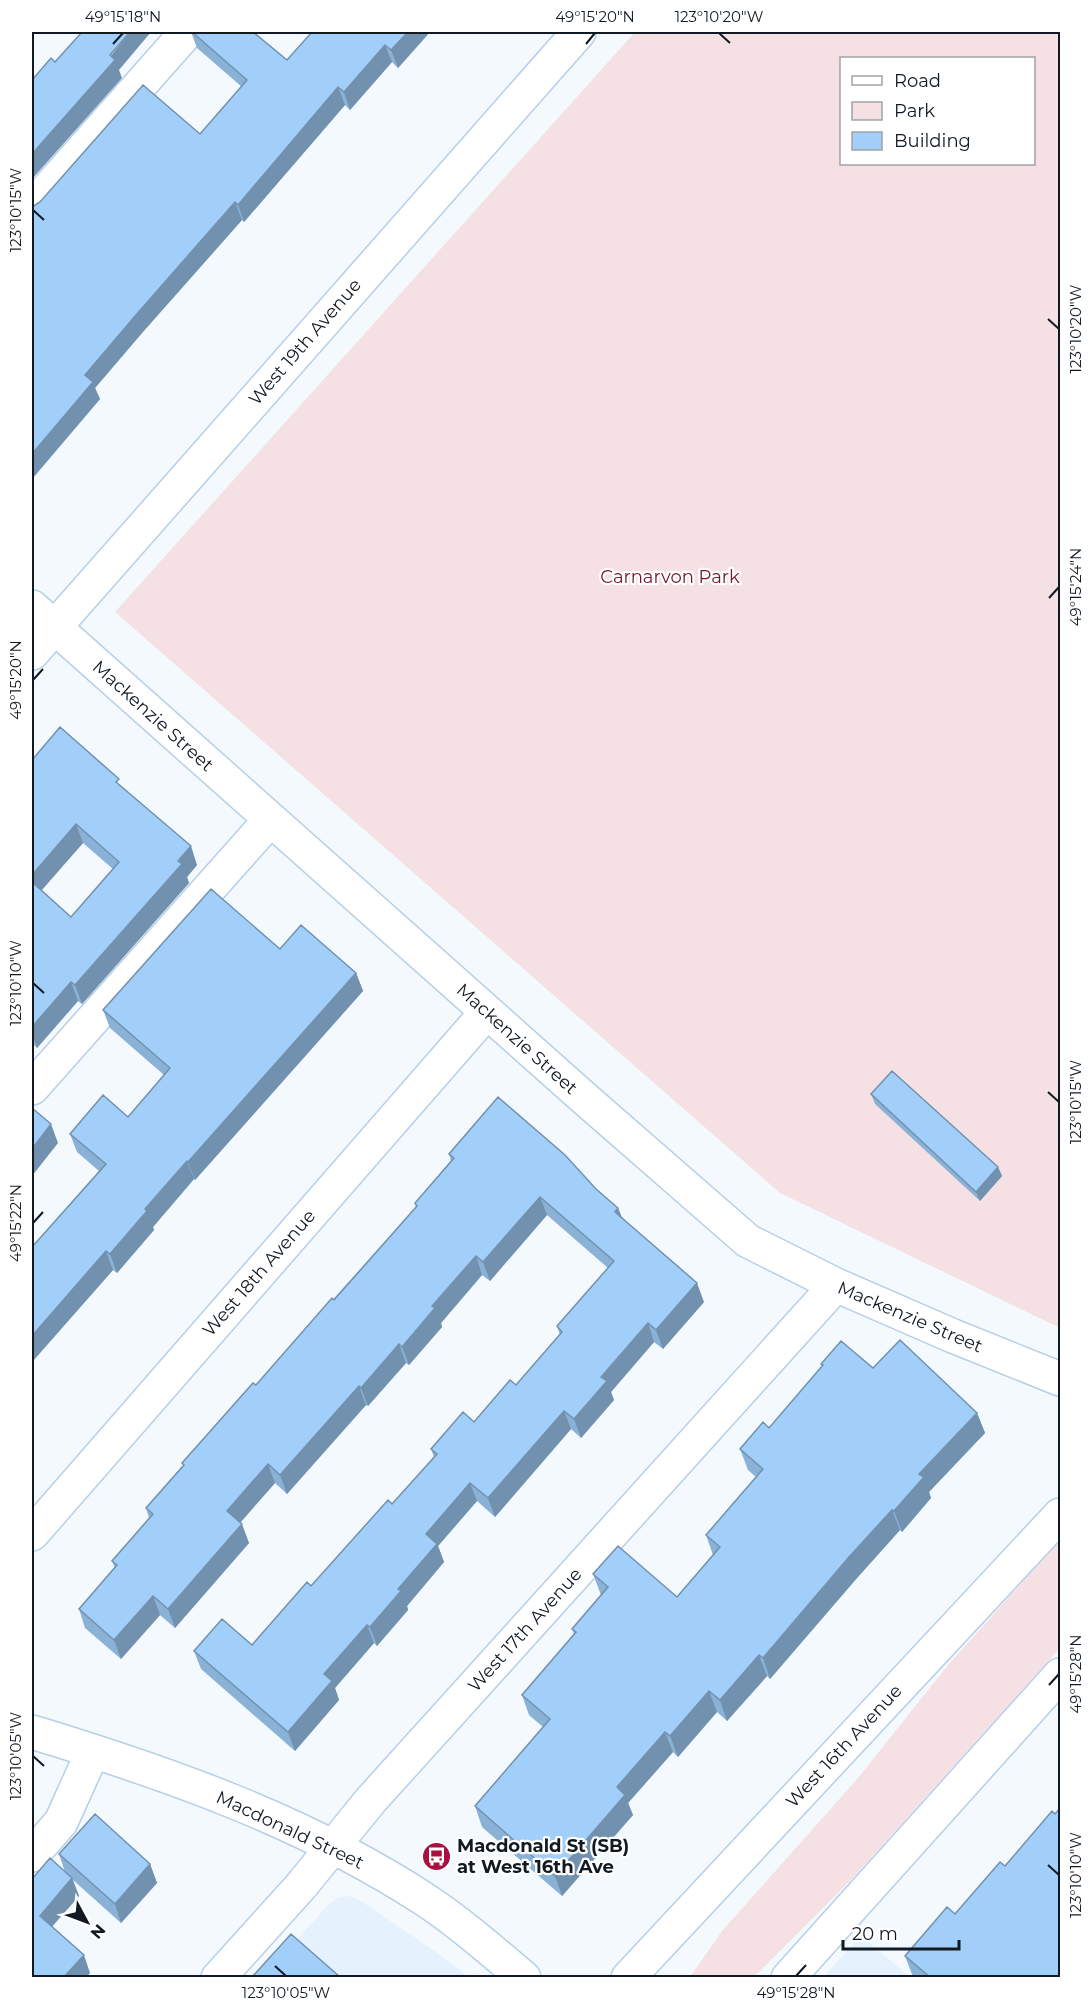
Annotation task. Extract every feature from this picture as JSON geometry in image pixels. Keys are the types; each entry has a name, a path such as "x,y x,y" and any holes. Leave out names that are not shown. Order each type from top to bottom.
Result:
{"street":[{"path":"32,207 187,32"},
{"name":"West 19th Avenue","path":"32,653 43,617 579,32"},
{"name":"Mackenzie Street","path":"43,617 748,1241 836,1285 1060,1379"},
{"path":"32,1088 270,820"},
{"name":"West 18th Avenue","path":"32,1534 487,1012"},
{"name":"West 17th Avenue","path":"218,1977 301,1886 371,1800 836,1285"},
{"name":"West 16th Avenue","path":"627,1977 1060,1515"},
{"path":"788,1977 1060,1675"},
{"name":"Macdonald Street","path":"32,1732 93,1750 220,1795 333,1846 424,1899 524,1977"},
{"path":"32,1855 61,1822 93,1750"}],"shaded area":[{"path":"351,1896 436,1952 469,1977 262,1978 329,1904 339,1897"},
{"path":"861,1936 910,1977 823,1977"}],"green space":[{"name":"Carnarvon Park","path":"635,32 1060,32 1060,1328 780,1193 115,612"},
{"path":"1060,1540 1060,1648 852,1879 754,1977 690,1977 722,1931 858,1778 948,1665"}],"building":[{"path":"82,32 130,32 110,55 115,60 32,154 32,80 51,58 55,62"},
{"path":"192,32 253,32 287,60 312,32 408,32 391,50 385,45 344,92 338,87 238,205 235,202 85,375 93,382 32,454 32,207 40,202 143,85 200,134 247,80"},
{"path":"60,727 119,779 116,782 191,846 178,861 182,864 75,985 71,982 32,1027 32,882 71,917 119,862 76,824 32,875 32,760"},
{"path":"211,889 280,949 301,925 356,973 187,1161 110,1254 106,1251 32,1336 32,1247 106,1164 70,1134 103,1095 128,1117 170,1068 103,1010"},
{"path":"892,1071 998,1167 976,1192 871,1094"},
{"path":"498,1097 565,1155 596,1189 618,1208 615,1212 697,1283 656,1330 648,1323 601,1377 607,1381 574,1419 564,1411 488,1498 470,1483 426,1534 437,1544 398,1589 401,1591 370,1627 367,1625 324,1674 332,1681 288,1732 194,1651 222,1619 252,1645 307,1582 311,1586 388,1500 392,1504 437,1454 431,1449 463,1412 474,1422 510,1380 516,1385 562,1332 557,1326 614,1261 540,1197 483,1262 476,1256 432,1306 435,1308 402,1347 399,1344 280,1475 268,1464 227,1511 242,1524 168,1609 153,1596 114,1640 79,1609 117,1565 112,1561 153,1514 146,1508 184,1465 182,1463 253,1383 256,1385 332,1298 334,1300 417,1206 415,1203 454,1158 449,1154"},
{"path":"32,1108 51,1124 32,1149"},
{"path":"900,1340 977,1413 919,1474 924,1477 849,1557 763,1658 759,1655 720,1700 709,1691 670,1736 665,1732 617,1787 625,1795 555,1876 475,1806 550,1719 522,1695 576,1632 572,1629 608,1587 593,1574 618,1546 677,1597 720,1547 706,1535 763,1469 740,1449 763,1422 769,1428 841,1341 873,1368"},
{"path":"1060,1808 1060,1977 930,1977 905,1956 947,1907 955,1914 1000,1862 1005,1866 1052,1811 1055,1814"},
{"path":"95,1814 150,1864 115,1904 59,1854"},
{"path":"50,1858 72,1878 40,1916 84,1955 64,1977 32,1977 32,1879"},
{"path":"291,1934 340,1977 252,1977"}],"place":[{"name":"Macdonald St (SB) at West 16th Ave","path":"436,1856"}]}
